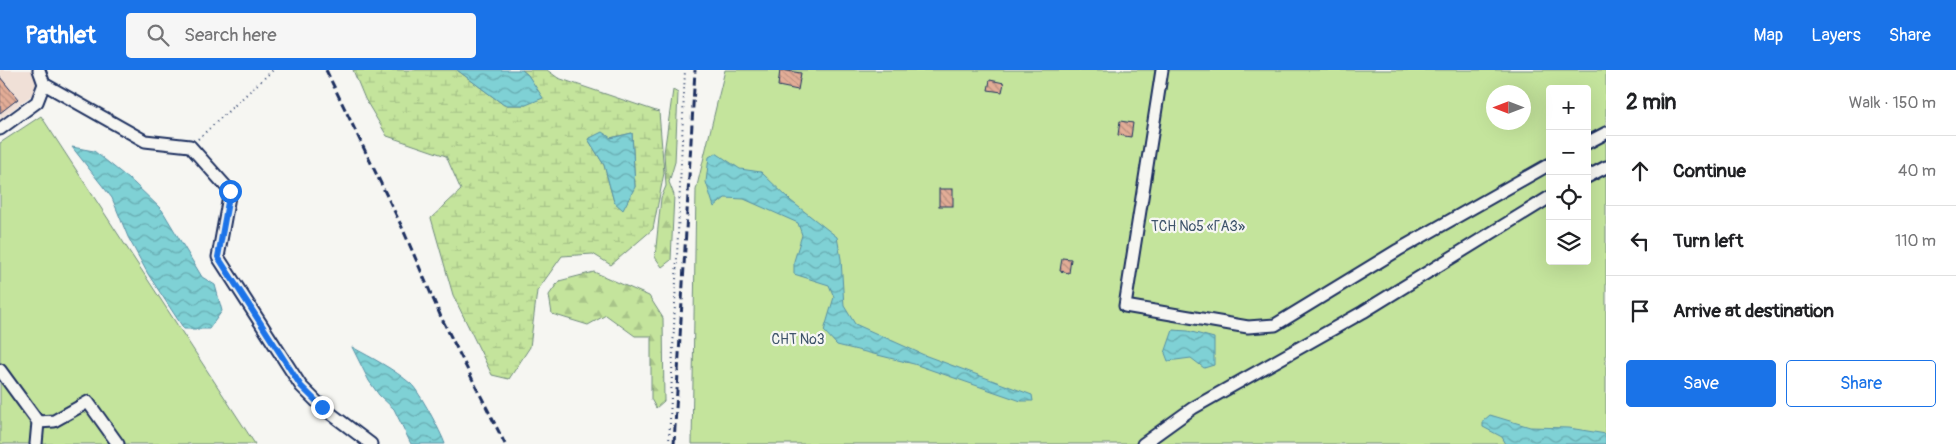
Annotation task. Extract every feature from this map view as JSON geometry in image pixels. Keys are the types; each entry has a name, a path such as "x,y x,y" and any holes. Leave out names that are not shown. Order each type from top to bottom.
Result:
{"lane":[{"path":"0,129 37,102 44,84 39,70"},
{"path":"1162,70 1125,306 1248,327 1275,325 1398,250 1546,166"},
{"path":"44,84 146,141 190,146 230,191 218,257 301,386 322,407 371,444"},
{"path":"1591,142 1606,133"},
{"path":"1591,175 1606,167"},
{"path":"1143,444 1193,408 1364,312 1546,198"},
{"path":"0,370 38,422 36,444"},
{"path":"38,422 54,421 88,402 118,444"}],"path":[{"path":"190,146 273,70"},
{"path":"669,444 684,70"}],"shaded area":[{"path":"0,70 38,70 40,78 36,92 0,119"}],"green space":[{"path":"353,70 457,70 504,105 526,105 528,75 522,70 547,70 558,78 659,112 664,173 653,229 611,265 593,254 562,256 537,291 530,347 509,379 492,375 453,295 431,218 461,190 446,156 387,136 365,99","holes":["632,133 635,187 614,202 604,165 588,139 610,138"]},
{"path":"725,70 1606,70 1606,444 692,444 696,190"},
{"path":"673,90 678,93 675,162 669,182 674,195 671,260 662,267 655,257 661,198 666,186 664,153"},
{"path":"41,116 255,444 0,444 0,143"},
{"path":"594,272 649,296 663,318 664,401 656,408 651,399 651,336 635,336 606,315 588,325 552,314 549,295 559,281"}],"water":[{"path":"457,70 522,70 528,75 543,98 526,105 504,105"},
{"path":"602,132 611,138 632,133 635,187 623,210 614,202 604,165 588,139"},
{"path":"72,147 94,151 134,183 162,210 202,277 215,285 222,311 209,329 184,329 148,274 128,237 112,198"},
{"path":"716,153 740,169 761,172 791,201 837,237 841,259 844,306 855,324 924,355 1032,395 1033,401 1021,401 914,364 837,345 824,331 834,297 829,285 794,274 794,261 802,235 798,223 744,199 725,198 714,207 706,182 709,157"},
{"path":"1173,330 1188,331 1214,338 1214,365 1204,368 1191,358 1168,361 1165,353"},
{"path":"352,347 390,369 411,384 430,412 445,444 411,444 394,409 379,395 369,381"},
{"path":"1490,415 1530,427 1569,428 1606,434 1606,444 1506,444 1502,437 1483,427 1483,421"}],"building":[{"path":"780,70 801,73 798,90 778,86"},
{"path":"0,77 18,99 0,113"},
{"path":"990,80 1004,83 1002,92 988,90"},
{"path":"1120,121 1133,123 1131,137 1118,135"},
{"path":"939,189 953,189 953,206 939,206"},
{"path":"1062,258 1071,259 1069,273 1060,271"}],"railway":[{"path":"326,70 401,225 441,317 505,444"},
{"path":"674,444 695,70"}],"route":[{"path":"230,191 218,257 301,386 322,407"}],"park label":[{"name":"ТСН №5 «ГАЗ»","path":"1198,226"},
{"name":"СНТ №3","path":"798,339"}]}
